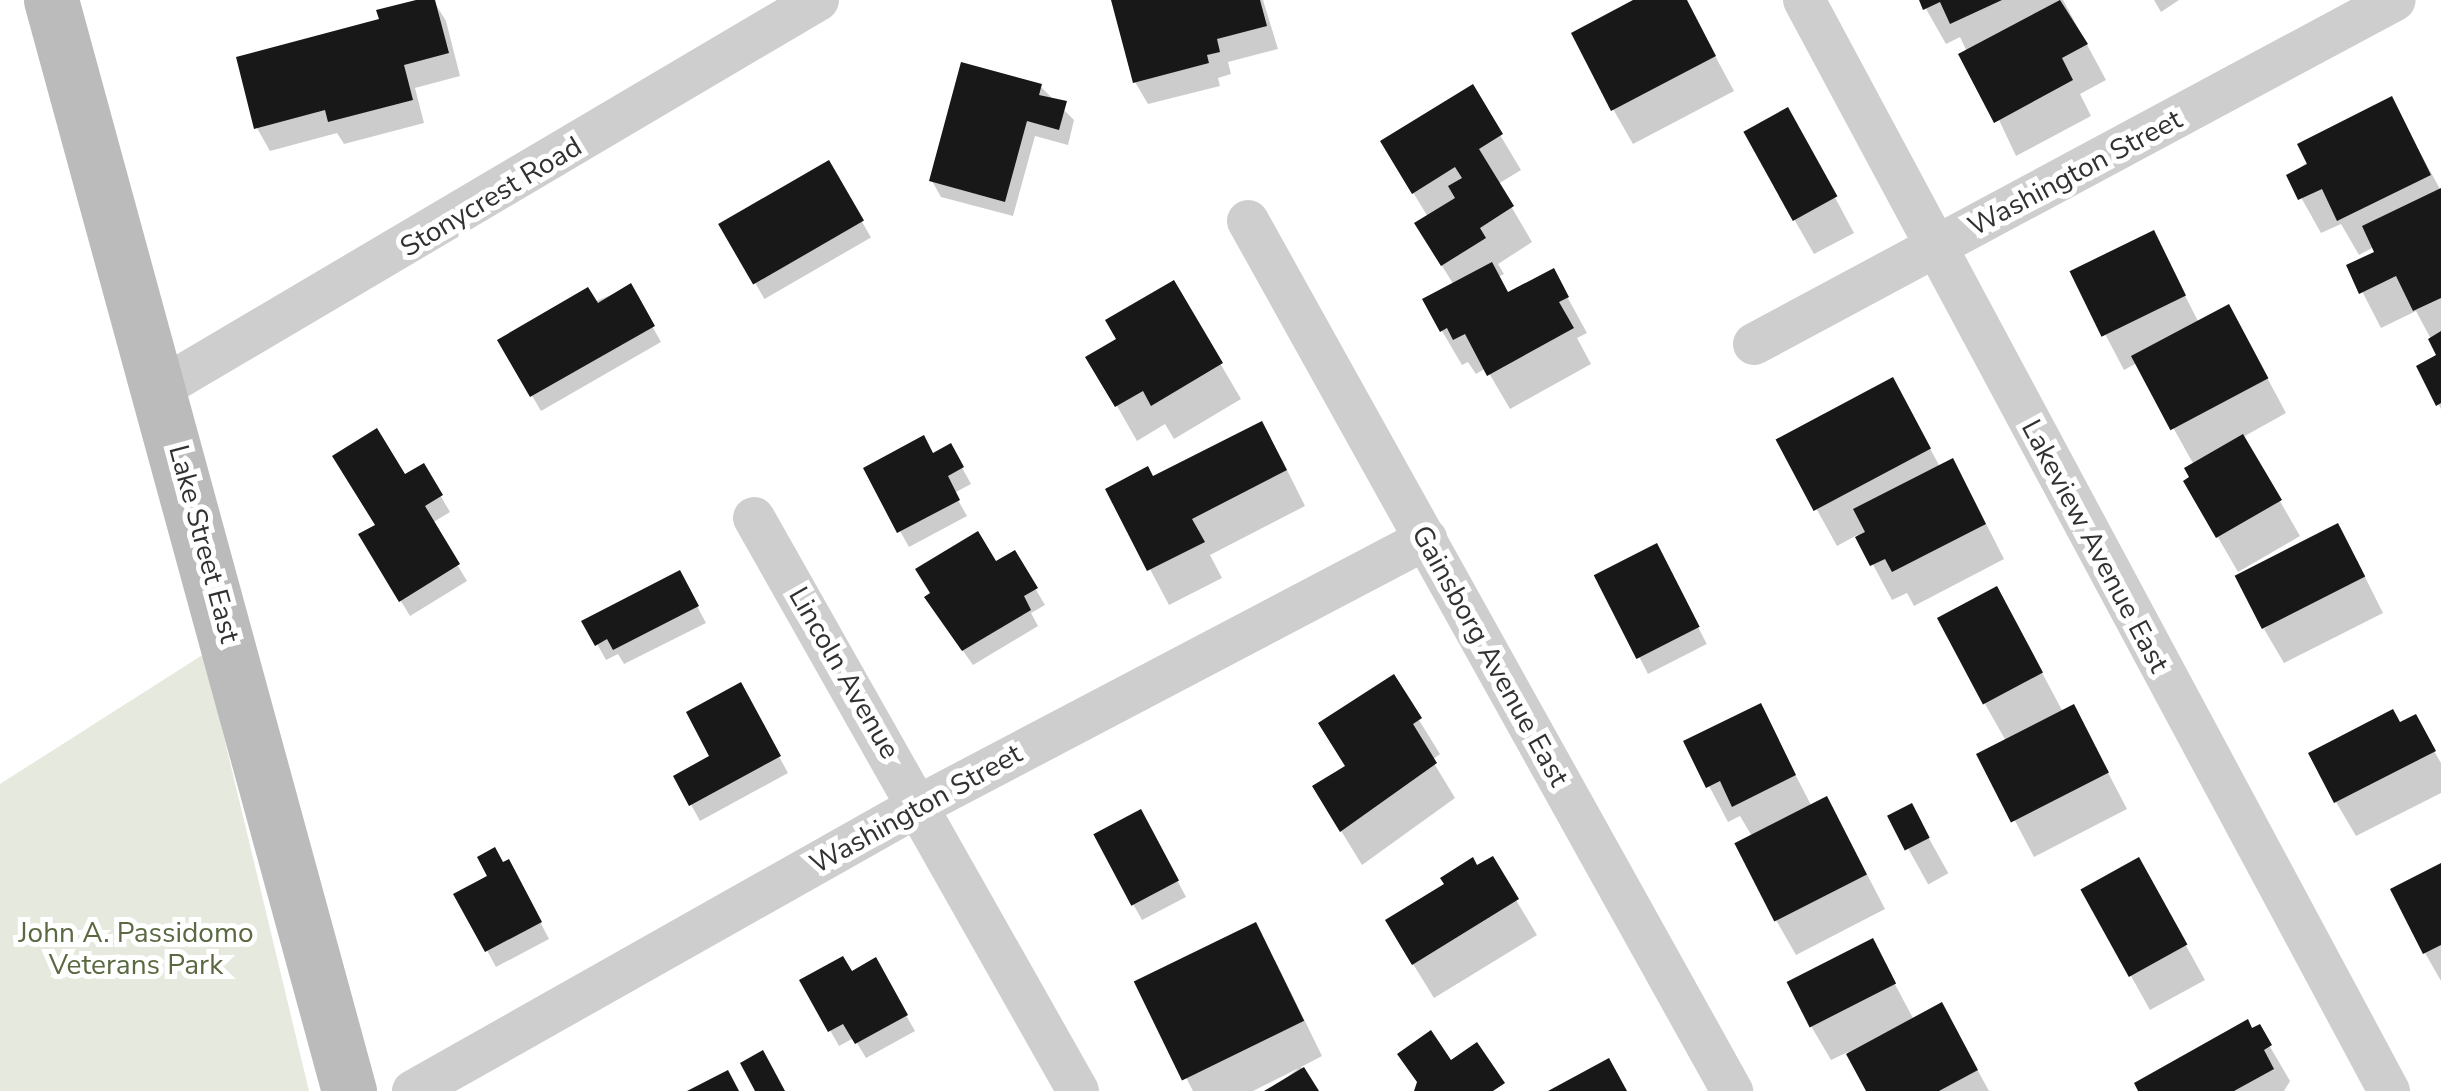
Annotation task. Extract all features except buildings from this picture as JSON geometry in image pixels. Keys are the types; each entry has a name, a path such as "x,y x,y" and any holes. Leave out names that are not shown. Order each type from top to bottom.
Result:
{"main road":[{"name":"Lake Street East","path":"51,0 161,388 349,1091"}],"street":[{"name":"Stonycrest Road","path":"161,388 818,0"},
{"name":"Lakeview Avenue East","path":"1804,0 2389,1091"},
{"name":"Washington Street","path":"1754,344 2395,0"},
{"name":"Gainsborg Avenue East","path":"1248,221 1732,1091"},
{"name":"Lincoln Avenue","path":"754,518 920,805 1078,1091"},
{"name":"Washington Street","path":"413,1091 920,805 1426,539"}],"green space":[{"name":"John A. Passidomo Veterans Park","path":"204,654 309,1091 0,1091 0,784"}]}
